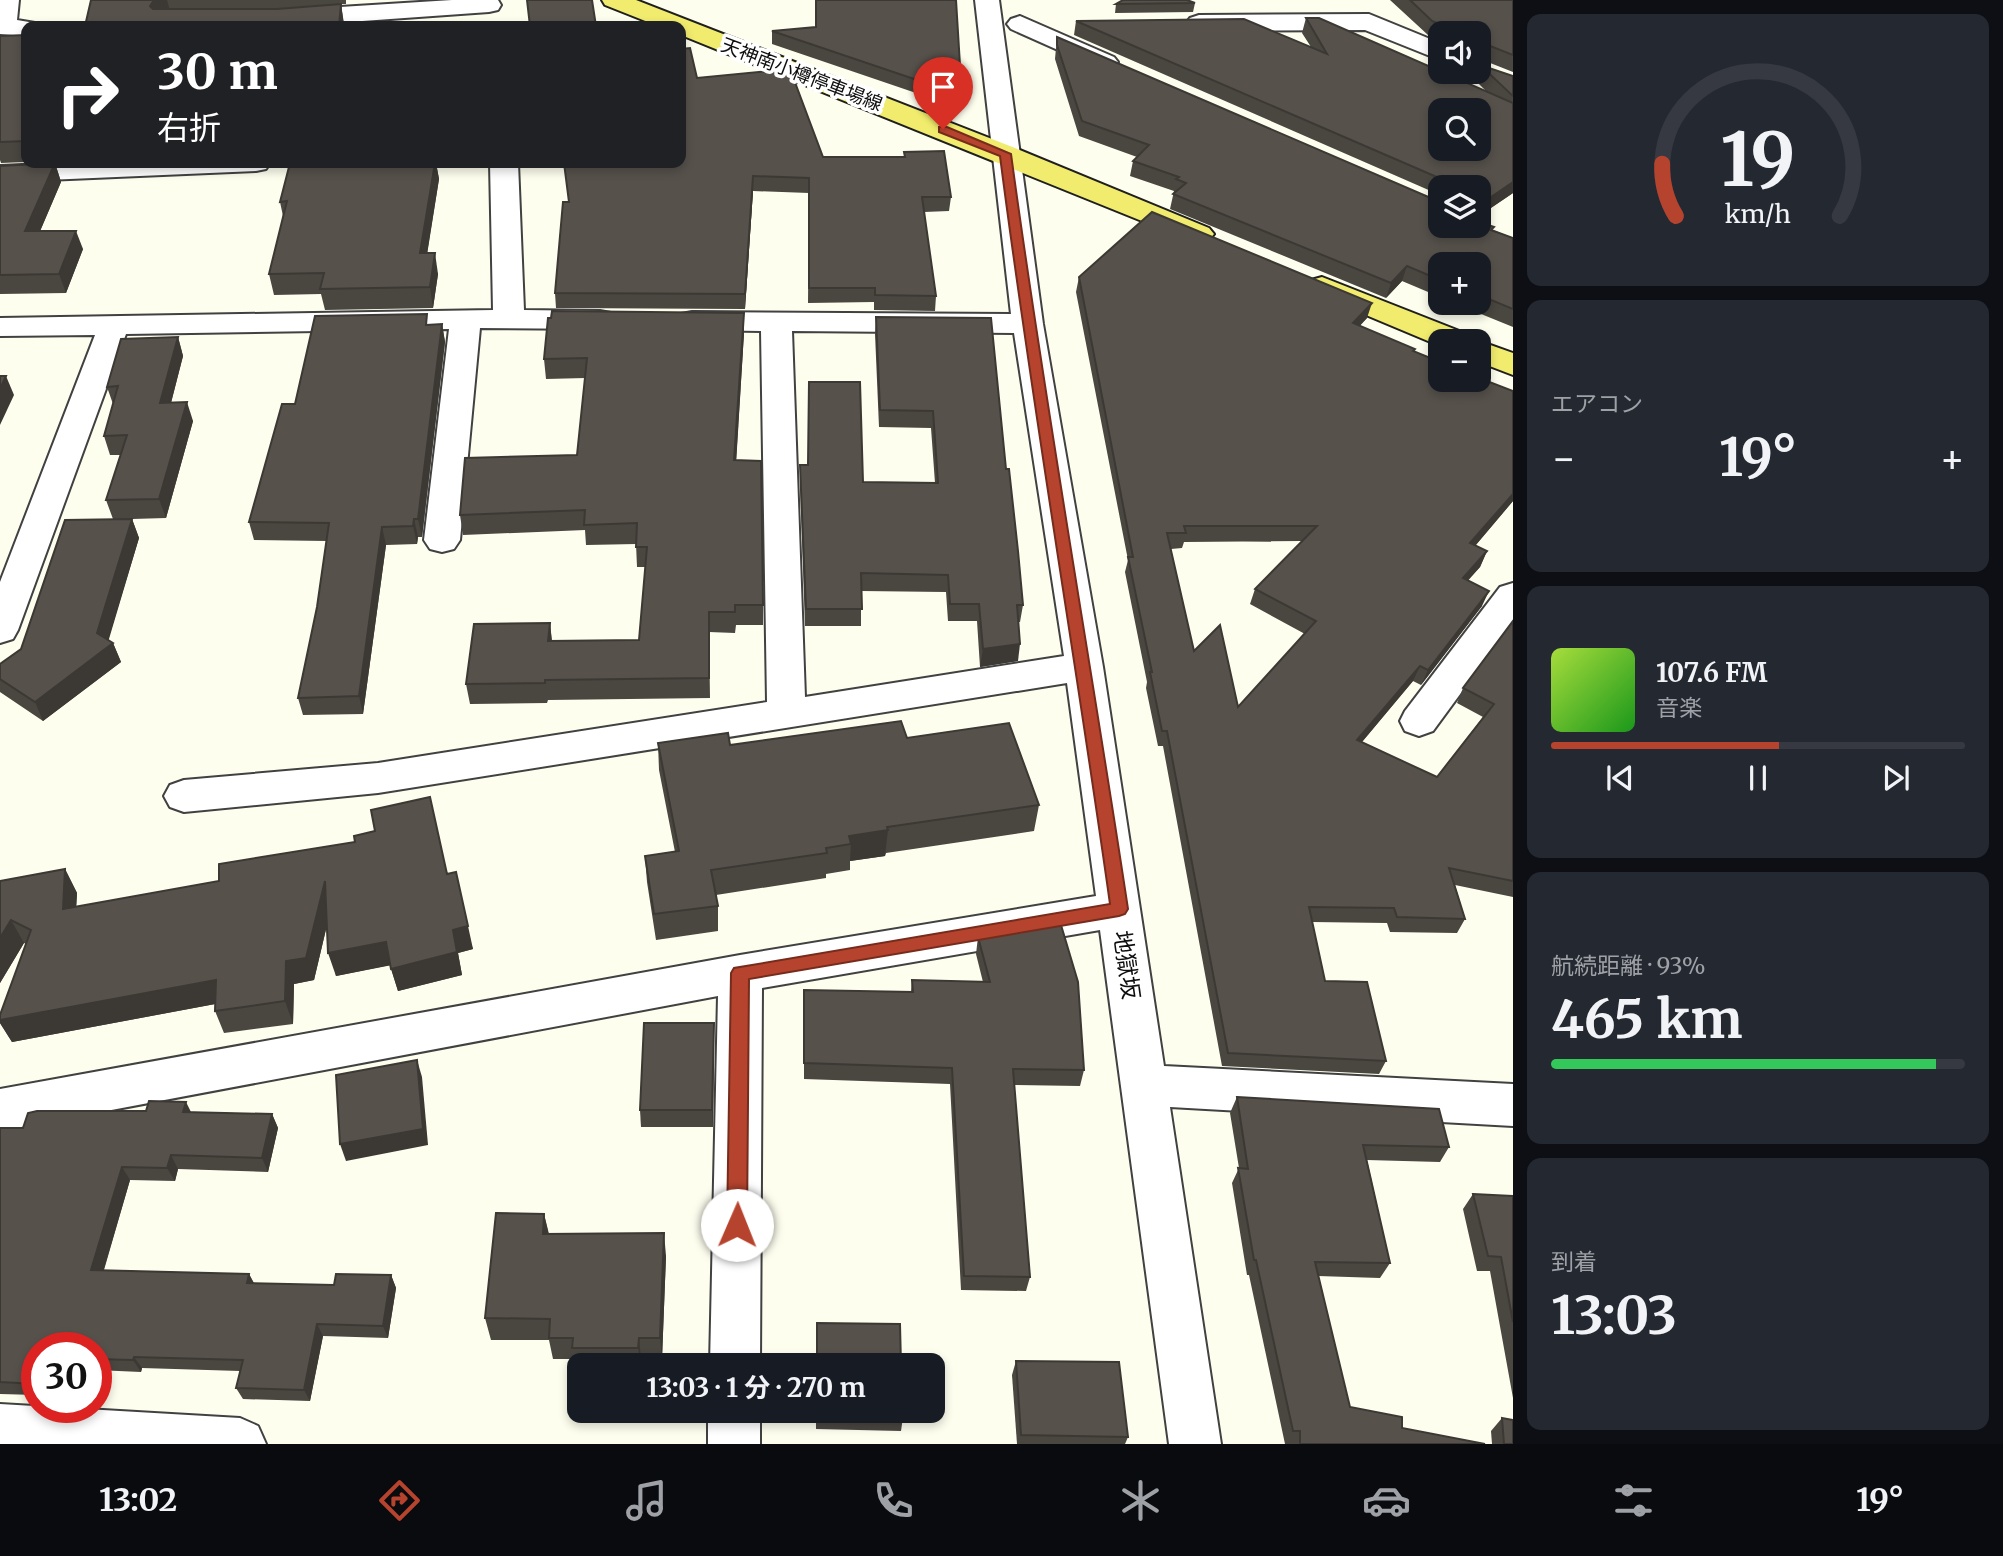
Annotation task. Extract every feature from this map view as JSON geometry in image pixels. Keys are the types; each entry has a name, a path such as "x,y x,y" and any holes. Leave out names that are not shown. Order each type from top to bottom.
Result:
{"main road":[{"name":"天神南小樽停車場線","path":"614,0 667,21"},
{"name":"天神南小樽停車場線","path":"686,28 1005,154 1224,245"},
{"path":"1302,277 1428,329"},
{"path":"1491,356 1513,365"}],"street":[{"path":"7,0 4,27 21,28"},
{"path":"1357,0 1370,22"},
{"path":"268,20 489,10"},
{"path":"1177,23 1213,11 1370,22 1428,47"},
{"path":"989,12 1135,75"},
{"name":"地獄坂","path":"989,12 1028,324 1084,667 1195,1444"},
{"path":"1020,24 1073,24"},
{"path":"0,174 140,168"},
{"path":"504,168 509,320"},
{"path":"442,540 466,319"},
{"path":"0,327 466,319 629,321"},
{"path":"669,321 1028,324"},
{"path":"776,322 786,714"},
{"path":"0,630 113,327"},
{"path":"1419,721 1513,596"},
{"path":"184,796 378,778 1084,667"},
{"path":"0,1110 740,973 1119,909"},
{"path":"735,1353 740,973"},
{"path":"1144,1085 1513,1105"},
{"path":"734,1423 734,1444"},
{"path":"0,1430 237,1444"}],"building":[{"path":"91,0 154,0 150,6 153,9 277,9 341,4 339,21 86,21"},
{"path":"527,0 592,0 595,21 529,21"},
{"path":"816,0 956,0 960,65 917,80 772,31 816,27"},
{"path":"1123,0 1187,0 1195,3 1116,4"},
{"path":"1410,0 1513,0 1513,55 1491,46 1491,21 1432,21"},
{"path":"1306,18 1319,18 1428,66 1428,84 1470,84 1513,103 1513,182 1491,197 1491,175 1432,175 1076,21 1244,19 1327,54"},
{"path":"21,35 21,141 0,142 0,36"},
{"path":"1057,37 1428,197 1428,238 1491,238 1491,230 1513,238 1513,309 1491,300 1491,252 1428,252 1428,275 1407,266 1391,283 1173,194 1186,183 1176,179 1179,177 1133,161 1149,145 1082,121 1057,45"},
{"path":"686,48 690,48 697,78 790,69 823,157 905,157 904,152 944,151 951,197 922,197 936,296 875,295 875,288 809,288 809,178 753,176 745,294 555,293 563,202 569,202 565,168 686,168"},
{"path":"1491,69 1513,76 1513,96 1491,75"},
{"path":"0,166 53,168 25,231 76,231 59,274 0,275"},
{"path":"289,168 434,168 420,253 435,253 430,287 320,289 324,273 269,274 287,201 280,202"},
{"path":"1152,212 1372,303 1353,323 1428,357 1428,392 1491,392 1491,383 1513,391 1513,494 1470,543 1487,551 1463,578 1489,591 1428,670 1420,666 1357,740 1437,777 1494,704 1463,688 1513,621 1513,881 1449,868 1465,919 1397,917 1394,908 1309,907 1325,981 1367,982 1386,1061 1228,1053 1167,731 1162,731 1128,557 1133,557 1079,277","holes":["1184,526 1317,526 1255,589 1316,621 1238,707 1220,625 1194,651 1167,533 1186,533"]},
{"path":"552,311 744,313 734,460 761,461 763,605 735,605 735,612 709,612 709,678 466,684 474,624 550,623 548,641 639,640 647,547 636,547 637,523 584,525 585,510 460,515 465,458 577,455 587,358 544,359 548,318 551,318"},
{"path":"427,314 426,325 442,324 418,519 414,519 413,526 382,527 359,696 298,698 317,607 329,523 249,522 282,404 295,404 315,316"},
{"path":"876,317 991,318 1023,605 1017,605 1020,644 983,649 979,604 950,604 948,575 861,573 862,609 806,609 800,465 808,465 809,382 860,382 863,482 938,483 933,411 880,410"},
{"path":"178,337 160,403 187,402 159,499 106,500 127,435 104,436 118,386 107,387 121,339"},
{"path":"0,376 6,376 0,389"},
{"path":"132,519 97,633 113,643 35,702 0,679 0,664 21,649 65,520"},
{"path":"901,721 907,738 1009,723 1039,805 887,827 888,830 849,836 851,844 826,848 827,853 711,870 718,906 654,914 645,856 679,851 658,743 728,733 730,745"},
{"path":"430,797 447,874 456,872 468,926 453,930 457,952 391,969 386,942 328,953 325,881 306,958 286,961 285,1001 215,1011 216,980 0,1020 31,930 11,920 0,938 0,881 65,869 63,909 219,881 219,864 355,842 354,836 375,831 371,810"},
{"path":"1061,925 1078,982 1084,1070 1013,1069 1030,1277 964,1276 952,1068 804,1063 804,990 913,992 912,980 990,982 978,937"},
{"path":"644,1023 714,1023 712,1110 640,1110"},
{"path":"417,1060 423,1129 340,1144 336,1075"},
{"path":"1237,1097 1439,1109 1449,1147 1363,1145 1390,1263 1315,1262 1350,1407 1402,1417 1402,1428 1485,1444 1300,1444 1300,1431 1293,1431 1254,1260 1238,1168 1248,1169"},
{"path":"149,1101 186,1102 183,1112 272,1114 262,1158 171,1155 167,1168 122,1167 91,1270 249,1274 247,1283 334,1285 336,1274 391,1275 383,1326 317,1324 304,1390 236,1388 243,1360 134,1357 133,1360 112,1359 112,1332 21,1332 21,1383 0,1382 0,1128 23,1128 28,1113 37,1111 146,1111"},
{"path":"1473,1194 1513,1196 1513,1322 1501,1257 1488,1256"},
{"path":"496,1213 544,1214 543,1234 664,1233 660,1338 639,1338 638,1348 572,1348 573,1338 549,1338 550,1319 485,1318"},
{"path":"817,1323 900,1324 901,1353 817,1353"},
{"path":"1016,1361 1119,1362 1128,1437 1021,1435"},
{"path":"1502,1418 1513,1420 1513,1444 1504,1444"}],"route":[{"path":"737,1225 740,973 1119,909 1084,667 1028,324 1005,154 943,129"}]}
